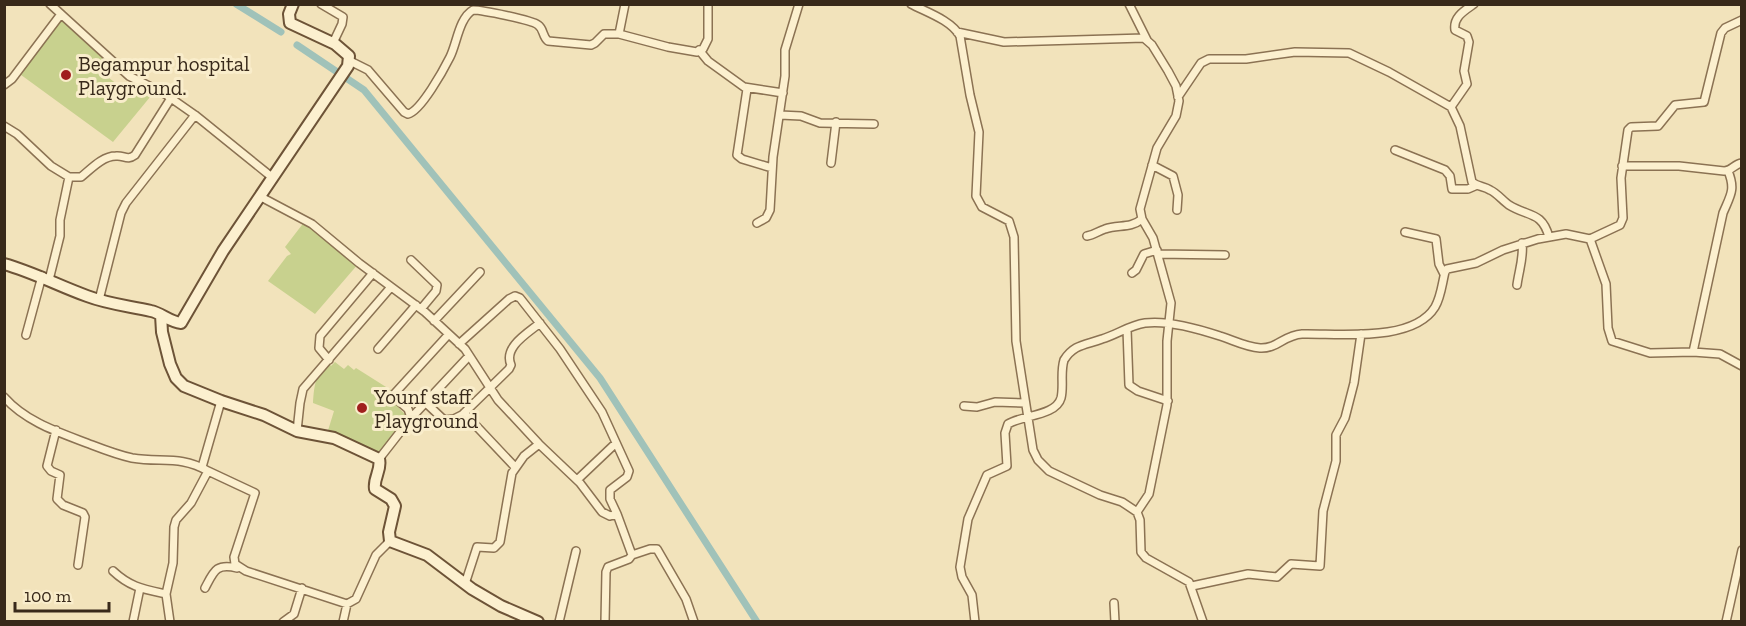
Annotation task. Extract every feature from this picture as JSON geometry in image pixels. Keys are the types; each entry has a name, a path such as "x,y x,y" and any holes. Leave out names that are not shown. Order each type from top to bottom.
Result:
{"street":[{"path":"50,4 129,76 171,98 273,178"},
{"path":"4,264 99,300 152,311 175,323 181,323 218,260 340,80 349,63 346,52 290,23 289,14 294,4"},
{"path":"321,4 343,17 333,44"},
{"path":"619,34 625,4"},
{"path":"349,63 368,70 404,112 413,113 451,56 466,16 478,7 534,22 541,28 544,38 548,41 591,45 604,34 619,34 688,51 699,50 706,44 708,4"},
{"path":"757,223 766,218 770,210 772,168 783,93 785,50 799,4"},
{"path":"911,4 946,22 957,32 1004,42 1130,38 1144,38 1148,41"},
{"path":"1129,4 1148,41 1176,86 1178,97 1176,116 1157,148 1140,209 1142,219 1154,238 1171,303 1167,353 1168,401 1149,494 1137,512"},
{"path":"1451,107 1467,84 1465,65 1469,42 1467,36 1455,30 1455,23 1459,15 1474,4"},
{"path":"4,85 12,79 62,14"},
{"path":"975,621 972,595 962,577 960,567 968,519 987,475 1007,466 1005,433 1008,424 1027,416 1049,411 1057,406 1062,394 1062,364 1070,353 1083,344 1101,340 1147,323 1195,328 1258,348 1272,347 1285,338 1299,334 1361,334 1398,329 1423,319 1436,306 1447,269 1482,260 1522,243 1569,234 1590,239 1620,225 1624,213 1620,185 1629,128 1658,126 1675,105 1705,101 1720,33 1742,20"},
{"path":"957,32 979,132 976,196 982,207 1009,221 1014,237 1016,342 1033,450 1044,467 1061,478 1122,502 1137,512 1140,520 1140,548 1143,555 1182,577 1192,586 1203,621"},
{"path":"699,50 708,62 747,88 783,93"},
{"path":"1178,97 1201,63 1206,60 1246,59 1295,52 1343,52 1372,63 1451,107 1460,126 1469,174 1475,186"},
{"path":"747,88 737,155 742,159 772,168"},
{"path":"4,126 51,166 69,177 81,177 100,162 112,157 128,159 135,155 171,98"},
{"path":"99,300 120,213 140,183 195,115"},
{"path":"780,115 801,116 820,123 874,124"},
{"path":"831,162 836,122"},
{"path":"1395,150 1445,170 1450,176 1451,186 1454,189 1469,189 1475,186 1489,189 1514,208 1536,216 1546,227 1549,237"},
{"path":"1622,166 1679,166 1728,171 1736,164 1742,163"},
{"path":"1152,165 1174,178 1178,195 1177,210"},
{"path":"1693,352 1718,232 1733,187 1728,171"},
{"path":"26,334 60,236 60,220 69,177"},
{"path":"261,197 312,224 434,321 469,356 498,400 577,480 602,512 610,516 617,514"},
{"path":"1087,236 1104,229 1134,225 1142,219"},
{"path":"1405,232 1436,238 1439,264 1444,274"},
{"path":"1590,239 1606,284 1608,328 1612,341 1650,353 1720,354 1742,366"},
{"path":"1517,285 1520,264 1524,256 1522,243"},
{"path":"1132,273 1144,254 1157,252 1225,255"},
{"path":"378,349 436,291 437,285 411,260"},
{"path":"434,321 480,272"},
{"path":"328,360 319,348 320,336 373,273"},
{"path":"297,431 303,389 391,287"},
{"path":"459,344 515,296 520,298 540,322 602,412 629,471 627,477 610,490 610,499 632,555"},
{"path":"161,315 166,352 176,378 184,386 264,415 297,431 334,438 379,459"},
{"path":"426,403 444,420 459,418 511,367 508,356 514,345 540,322"},
{"path":"1127,329 1129,385 1138,391 1168,401"},
{"path":"1192,586 1248,574 1279,576 1291,564 1320,566 1323,511 1336,461 1336,435 1344,421 1350,401 1361,334"},
{"path":"411,418 408,409 395,398 395,393 448,335"},
{"path":"390,541 388,532 395,506 391,499 375,489 375,480 380,467 379,459 411,418 469,356"},
{"path":"4,397 25,416 56,430 131,458 178,459 255,493 234,557 235,564 240,568"},
{"path":"170,621 166,594 173,563 174,526 176,520 191,502 205,469 221,401"},
{"path":"964,406 980,406 995,402 1025,403"},
{"path":"464,413 515,467"},
{"path":"56,430 47,466 51,471 60,475 57,499 63,505 83,513 85,518 78,565"},
{"path":"577,480 616,443"},
{"path":"465,584 477,547 494,548 500,542 510,479 515,467 524,456 539,444"},
{"path":"390,541 427,555 465,584 501,606 538,621"},
{"path":"343,621 347,604 356,599 376,555 390,541"},
{"path":"605,621 608,567 650,549 657,549 686,599 694,621"},
{"path":"1726,621 1742,550"},
{"path":"559,621 576,551"},
{"path":"206,588 214,572 220,567 228,566 347,604"},
{"path":"113,571 130,585 166,594"},
{"path":"133,621 140,588"},
{"path":"283,621 294,615 302,588"},
{"path":"1114,603 1115,621"}],"green space":[{"name":"Begampur hospital Playground.","path":"61,14 118,66 109,78 126,91 134,78 155,91 113,142 17,72"},
{"path":"305,221 359,263 315,314 268,281 291,254 285,247"},
{"name":"Younf staff Playground","path":"328,362 331,366 335,362 344,369 348,365 354,370 356,368 394,392 396,404 411,420 380,458 326,437 334,411 313,403 318,376"}],"waterway":[{"path":"236,4 281,32"},
{"path":"297,45 364,90 600,378 757,622"}],"place":[{"name":"Begampur hospital Playground.","path":"66,75"},
{"name":"Younf staff Playground","path":"362,408"}]}
